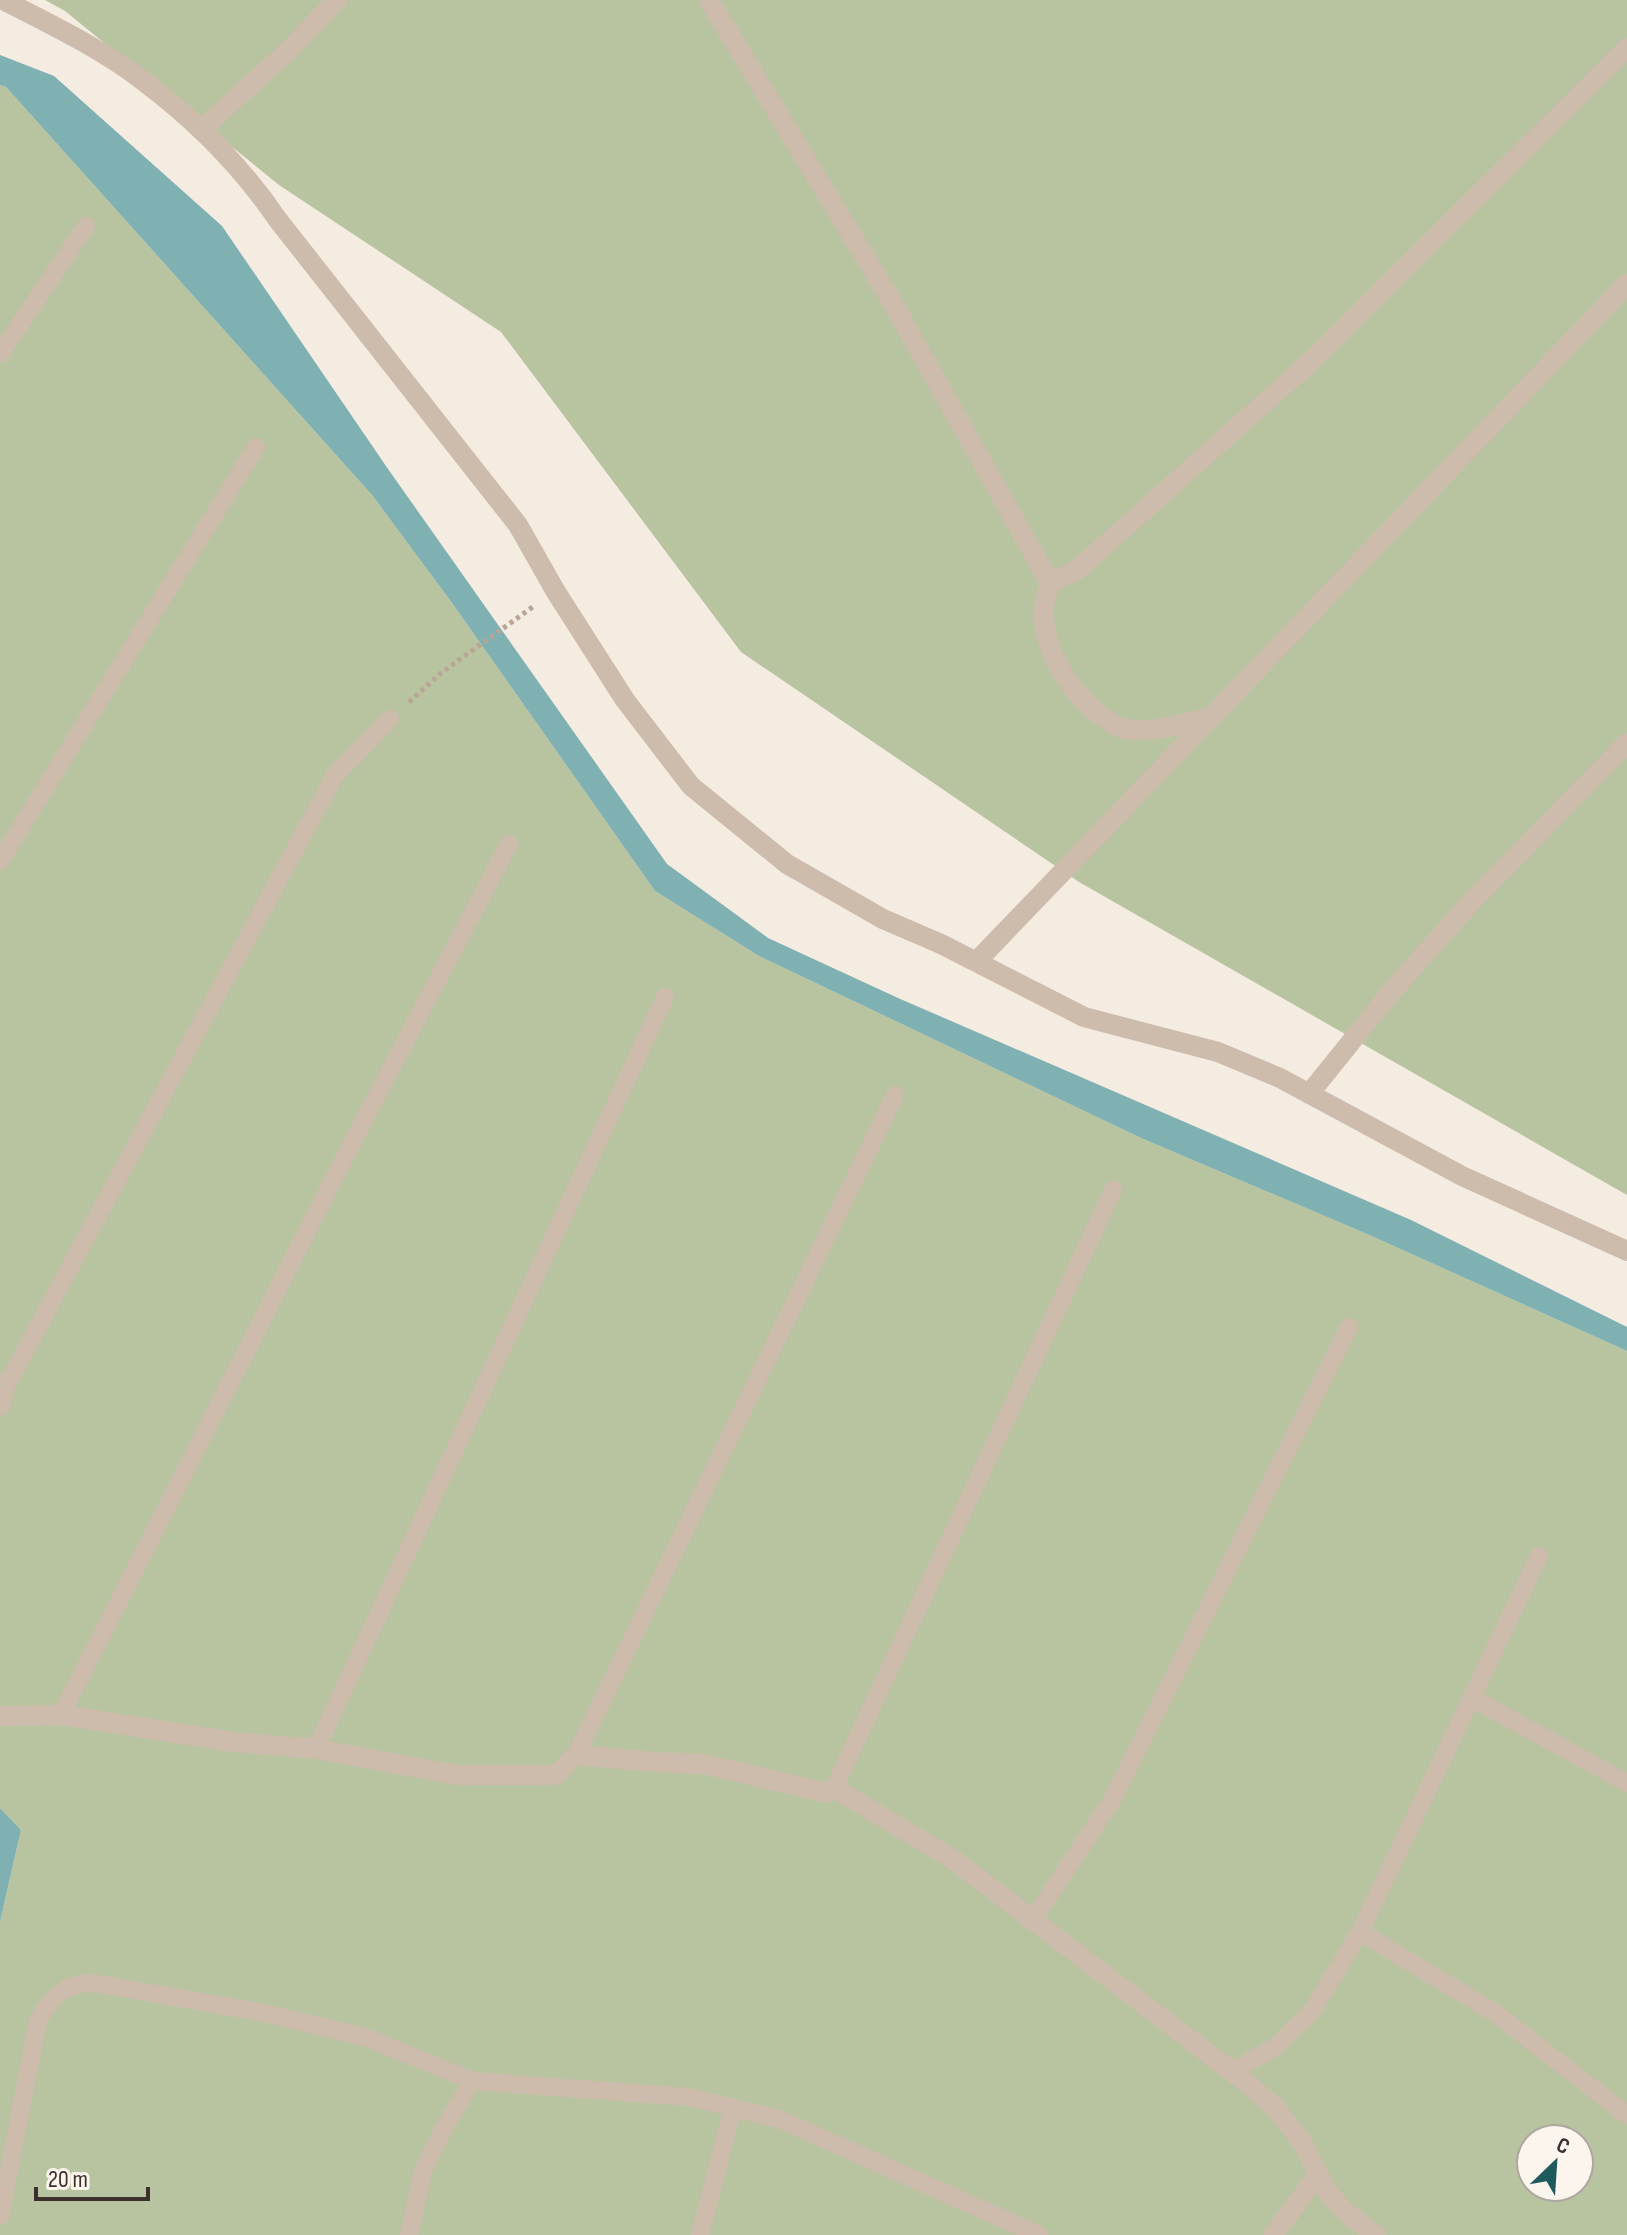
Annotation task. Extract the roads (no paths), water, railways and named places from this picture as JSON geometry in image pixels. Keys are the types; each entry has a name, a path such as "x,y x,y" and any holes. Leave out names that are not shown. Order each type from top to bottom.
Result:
{"street":[{"path":"3,0 67,33 141,79 201,130 256,187 278,220 518,525 556,592 625,700 691,786 787,864 883,919 1084,1017 1218,1052 1280,1078 1462,1176 1627,1251"},
{"path":"201,130 287,52 337,0"},
{"path":"709,0 891,300 1050,583 1044,606 1046,628 1053,651 1072,688 1094,711 1121,729 1153,730 1211,717"},
{"path":"1050,583 1077,570 1308,364 1627,48"},
{"path":"976,962 1627,284"},
{"path":"1309,1094 1392,991 1471,902 1627,743"},
{"path":"0,1716 61,1715 234,1742 316,1749 457,1775 556,1775 576,1755 704,1764 753,1773 826,1793 834,1788 954,1860 1232,2071 1275,2107 1302,2142 1328,2193 1345,2212 1376,2235"},
{"path":"1273,2235 1318,2175"}],"lane":[{"path":"0,354 86,226"},
{"path":"0,861 256,447"},
{"path":"1,1393 335,775 390,719"},
{"path":"61,1715 353,1141 509,844"},
{"path":"316,1749 665,997"},
{"path":"576,1755 895,1095"},
{"path":"834,1788 1113,1190"},
{"path":"1033,1920 1112,1800 1349,1327"},
{"path":"1232,2071 1274,2048 1312,2011 1360,1932 1539,1556"},
{"path":"1472,1698 1627,1783"},
{"path":"1360,1932 1495,2013 1627,2115"},
{"path":"0,2216 38,2021 56,1995 81,1983 260,2012 368,2038 472,2081 689,2097 779,2119 1039,2235"},
{"path":"409,2235 423,2171 472,2081"},
{"path":"700,2235 733,2107"}],"water":[{"path":"0,55 54,76 222,226 388,469 667,864 768,938 898,998 1411,1220 1627,1327 1627,1351 1367,1234 1141,1138 759,956 655,891 372,495 6,87 0,85"},
{"path":"0,1808 21,1830 0,1922"}]}
